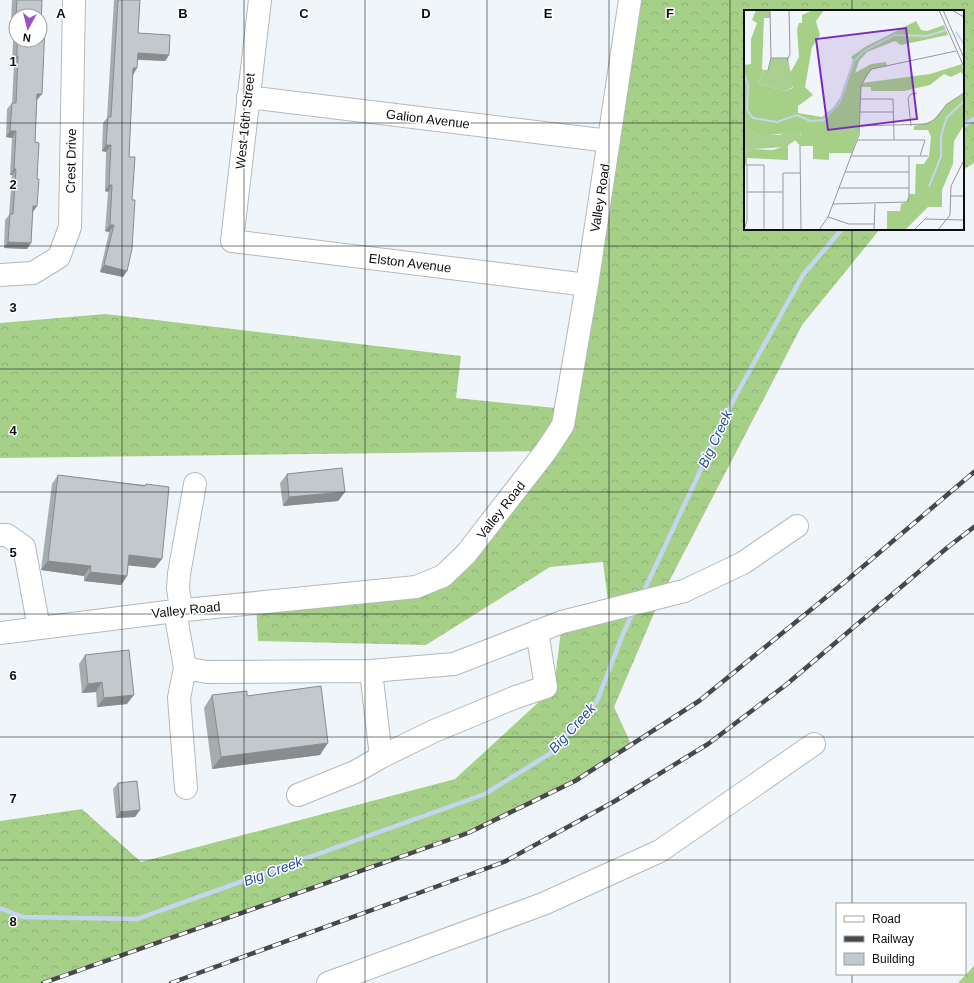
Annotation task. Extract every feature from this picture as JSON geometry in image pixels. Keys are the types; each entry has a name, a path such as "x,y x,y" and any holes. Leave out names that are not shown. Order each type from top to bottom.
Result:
{"street":[{"name":"Crest Drive","path":"0,275 33,273 59,258 70,227 74,0"},
{"name":"West 16th Street","path":"232,241 260,0"},
{"name":"Valley Road","path":"0,633 178,611 416,587 443,576 466,554 546,451 563,425 587,285 630,0"},
{"name":"Galion Avenue","path":"248,97 609,141"},
{"name":"Elston Avenue","path":"232,241 587,285"},
{"path":"186,788 179,698 185,668 178,611 178,588 179,574 195,484"},
{"path":"185,668 206,672 371,671 454,664 562,622 684,591 743,564 797,526"},
{"path":"0,535 7,535 24,548 39,628"},
{"path":"298,795 355,772 380,757 434,730 516,697 546,687 537,631"},
{"path":"371,671 380,757"},
{"path":"328,983 543,904 660,851 814,744"}],"green space":[{"path":"630,0 974,0 974,163 964,169 964,10 744,10 744,230 879,230 802,325 661,597 614,707 631,744 575,781 468,833 43,983 0,983 0,821 82,809 141,862 455,779 554,688 562,622 609,610 603,562 550,567 426,645 258,641 256,603 443,576 545,451 0,458 0,323 105,314 461,356 456,398 566,409"},
{"path":"974,966 974,983 958,983 966,975"}],"building":[{"path":"17,0 42,0 42,8 16,8"},
{"path":"118,0 140,0 138,33 170,35 169,55 138,53 137,68 133,68 129,157 135,157 132,200 135,200 132,249 127,271 104,265 114,225 110,225 112,185 109,185 111,145 106,145 108,117 111,117"},
{"path":"17,48 44,48 42,94 37,94 35,142 39,143 37,179 39,179 37,206 33,206 31,243 8,242 10,214 13,214 16,169 14,169 16,131 10,131 12,103 16,103"},
{"path":"342,468 345,492 289,497 287,474"},
{"path":"58,475 145,486 146,484 169,487 162,559 129,555 127,576 90,572 91,566 48,561"},
{"path":"129,650 134,695 104,698 102,682 88,684 85,655"},
{"path":"321,686 328,743 221,757 212,695 247,691 247,696"},
{"path":"137,781 140,810 120,812 118,783"}],"waterway":[{"name":"Big Creek","path":"964,125 974,119"},
{"name":"Big Creek","path":"642,595 735,397 803,275 841,230"},
{"name":"Big Creek","path":"0,908 23,917 137,919 485,794 551,753 597,701 634,610"}],"railway":[{"path":"43,983 468,833 575,781 699,701 846,581 974,472"},
{"path":"171,983 504,862 615,801 708,744 787,684 948,547 974,527"}]}
